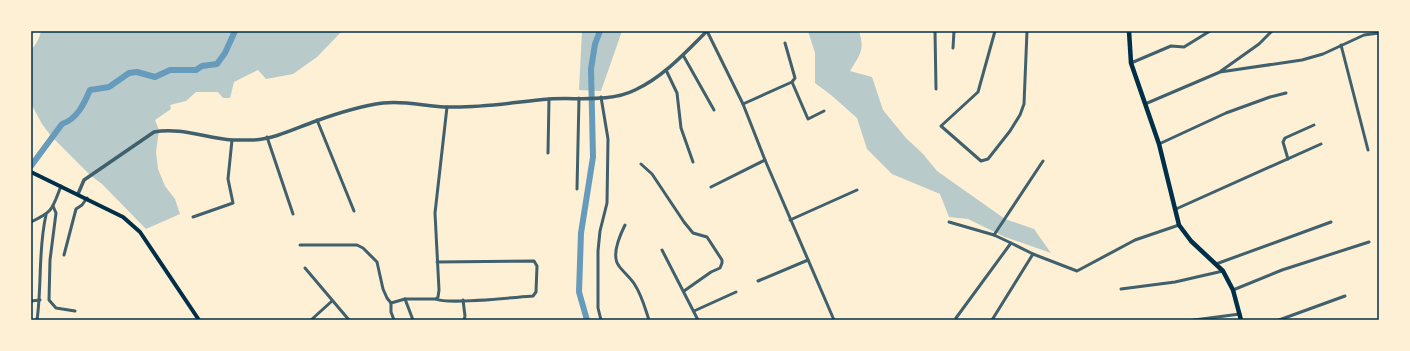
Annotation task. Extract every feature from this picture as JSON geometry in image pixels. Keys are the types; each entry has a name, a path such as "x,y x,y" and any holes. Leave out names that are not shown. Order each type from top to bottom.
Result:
{"main road":[{"path":"1129,31 1131,63 1159,144 1179,225 1191,241 1223,271 1233,290 1241,320"},
{"path":"31,172 87,198 123,217 140,232 199,320"}],"street":[{"path":"78,194 84,180 154,132 177,131 232,140 255,140 294,130 317,120 360,107 385,103 472,107 549,99 600,98 616,96 634,91 654,79 683,55 707,31 743,104 790,220 834,320"},
{"path":"935,31 936,90"},
{"path":"953,48 954,31"},
{"path":"995,31 978,92 940,126 981,161 988,159 1010,132 1022,110 1024,104 1027,31"},
{"path":"1131,63 1171,46 1184,47 1210,31"},
{"path":"1145,104 1220,72 1259,44 1272,31"},
{"path":"1220,72 1302,60 1323,54 1364,35 1379,33"},
{"path":"743,104 792,82 795,78 785,43"},
{"path":"1341,45 1368,150"},
{"path":"683,55 714,110"},
{"path":"666,70 677,93 681,128 693,162"},
{"path":"792,82 808,119 824,111"},
{"path":"1159,144 1226,113 1270,97 1286,93"},
{"path":"577,189 579,98"},
{"path":"600,98 608,139 607,203 600,231 598,251 598,308 601,320"},
{"path":"548,153 549,99"},
{"path":"436,299 438,297 439,290 435,213 447,107"},
{"path":"317,120 354,211"},
{"path":"1288,159 1283,142 1285,138 1314,125"},
{"path":"267,137 293,214"},
{"path":"194,217 233,203 228,179 232,140"},
{"path":"1176,209 1321,144"},
{"path":"711,187 765,160"},
{"path":"994,235 1043,161"},
{"path":"640,164 652,174 693,233 707,237 722,260 720,268 711,272 684,291"},
{"path":"31,222 46,215 53,209 61,186"},
{"path":"790,220 857,190"},
{"path":"64,255 76,209 82,205 87,198"},
{"path":"53,206 56,213 50,260 49,300 56,308 75,311"},
{"path":"37,320 40,300 42,234 46,215"},
{"path":"949,222 994,235 1033,254 1077,271 1135,240 1179,225"},
{"path":"1216,264 1331,222"},
{"path":"625,225 618,239 616,260 618,265 637,288 649,320"},
{"path":"956,318 1011,242"},
{"path":"1233,290 1282,270 1369,242"},
{"path":"300,245 357,245 363,248 377,262 383,289 391,303 391,312 394,320"},
{"path":"662,250 698,320"},
{"path":"992,320 1033,254"},
{"path":"758,281 808,260"},
{"path":"391,303 405,299 436,299 440,301 534,296 536,292 537,266 534,261 437,262"},
{"path":"305,268 349,320"},
{"path":"1121,289 1175,282 1223,271"},
{"path":"694,311 736,292"},
{"path":"1279,320 1345,296"},
{"path":"405,299 413,320"},
{"path":"31,301 40,300"},
{"path":"463,300 464,320"},
{"path":"311,320 332,301"},
{"path":"1194,320 1240,314"}],"shaded area":[{"path":"41,31 342,31 317,57 293,74 266,79 258,70 234,82 230,98 223,98 218,92 196,92 186,101 170,105 171,109 155,120 159,130 156,152 158,169 165,186 175,199 180,214 146,229 102,184 90,175 51,136 42,124 32,105 31,98 31,50 38,41"},
{"path":"582,31 622,31 601,91 579,90"},
{"path":"808,31 859,31 862,43 861,48 850,71 872,77 883,110 906,138 923,154 937,171 1005,219 1034,229 1051,253 1005,237 968,219 949,217 940,194 892,174 867,149 857,118 815,83 815,53"}],"waterway":[{"path":"31,166 62,124 72,119 76,115 90,90 109,87 129,73 137,72 155,77 170,70 196,70 202,66 217,64 225,53 235,31"},
{"path":"587,320 579,292 581,233 593,157 591,69 595,44 600,31"}]}
